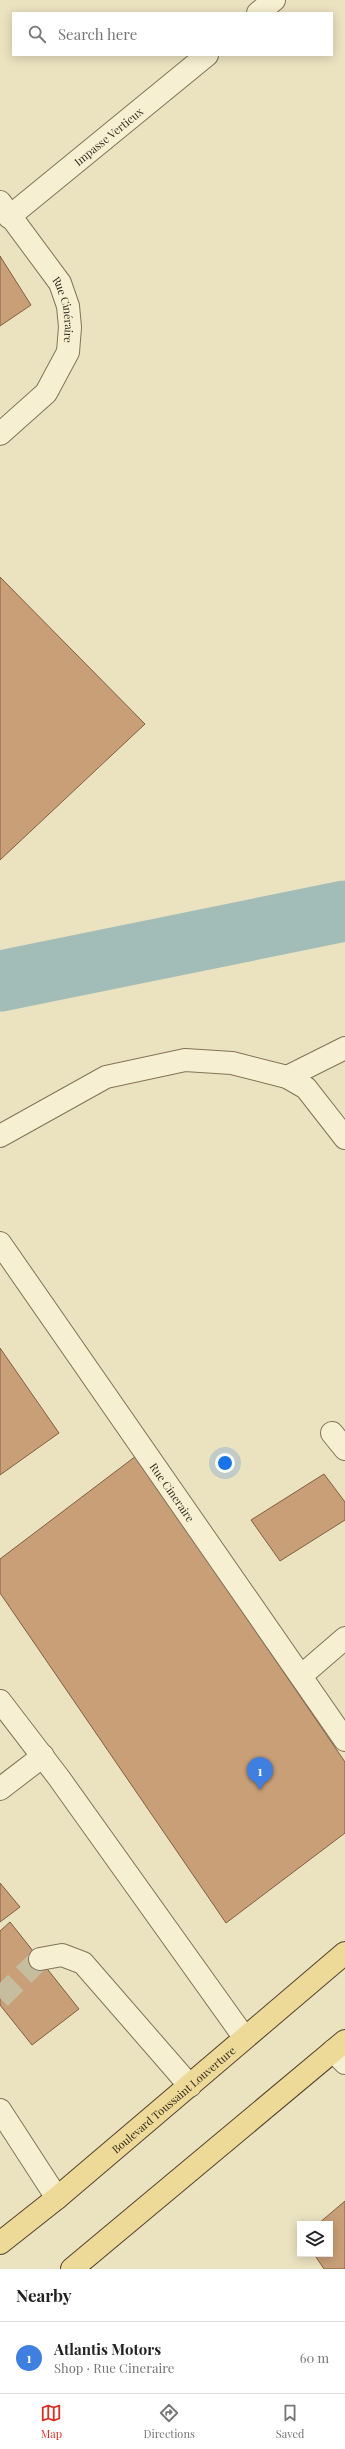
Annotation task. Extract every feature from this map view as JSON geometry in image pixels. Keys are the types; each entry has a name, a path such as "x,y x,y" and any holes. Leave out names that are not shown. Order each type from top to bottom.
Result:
{"main road":[{"name":"Boulevard Toussaint Louverture","path":"0,2243 57,2198 190,2086 244,2037 345,1953"},
{"path":"72,2269 341,2052"}],"street":[{"path":"259,12 274,0"},
{"name":"Impasse Vertieux","path":"5,209 206,56"},
{"name":"Rue Cinéraire","path":"0,434 46,393 68,352 70,327 68,306 60,283 5,209"},
{"path":"287,1077 345,1048"},
{"path":"0,1136 106,1077 185,1060 232,1063 287,1077 306,1088 345,1138"},
{"name":"Rue Cineraire","path":"0,1243 345,1740"},
{"path":"301,1676 345,1638"},
{"path":"0,1701 43,1756 244,2037"},
{"path":"0,1789 43,1756"},
{"path":"40,1959 62,1955 82,1963 190,2086"},
{"path":"0,2110 57,2198"}],"building":[{"path":"0,256 31,305 0,326"},
{"path":"0,577 145,724 0,860"},
{"path":"0,1348 59,1433 0,1475"},
{"path":"136,1456 345,1762 345,1833 226,1923 0,1593 0,1559"},
{"path":"324,1474 345,1502 345,1520 280,1561 251,1520"},
{"path":"0,1883 20,1907 0,1922"},
{"path":"10,1922 79,2009 32,2045 0,2005 0,1931"},
{"path":"345,2201 345,2269 324,2269 316,2257 333,2257 333,2221 322,2221"}],"waterway":[{"path":"0,981 345,911"}],"tunnel":[{"path":"0,1998 40,1959"}],"place":[{"name":"Atlantis Motors","path":"260,1790"}]}
